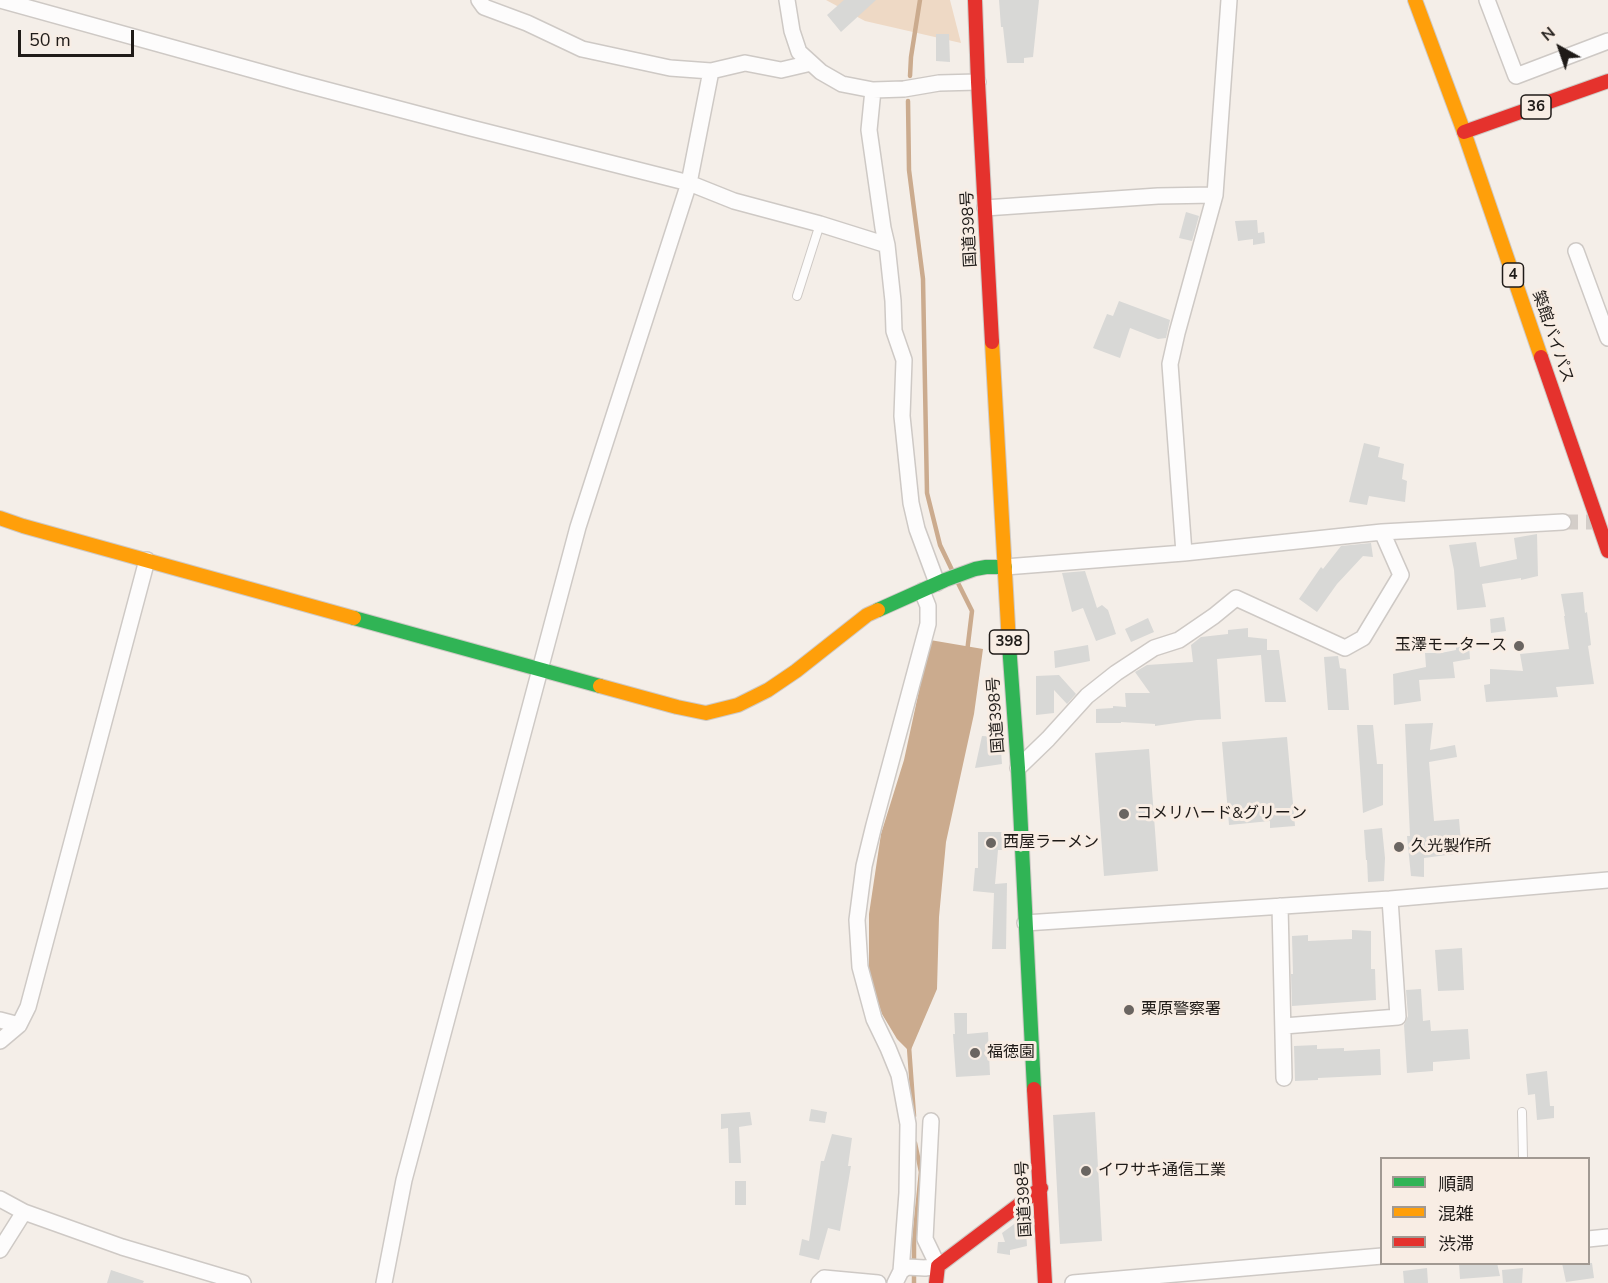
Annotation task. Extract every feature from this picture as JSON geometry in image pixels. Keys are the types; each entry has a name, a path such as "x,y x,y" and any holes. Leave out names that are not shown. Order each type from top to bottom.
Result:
{"main road":[{"name":"国道398号","path":"975,0 1018,768 1024,923 1046,1283"},
{"name":"築館バイパス","path":"1414,0 1464,132 1608,551"},
{"name":"36","path":"1464,132 1608,81"},
{"path":"0,518 706,713 738,705 768,690 867,615 975,569 1005,567"},
{"path":"936,1283 931,1267 1041,1188"}],"street":[{"path":"0,0 300,83 689,183 734,201 887,245"},
{"path":"479,0 484,7 527,23 582,49 670,68 711,71 745,63 781,69 811,63"},
{"path":"787,0 792,31 799,52 821,72 842,84 873,90 904,89 939,83 978,82"},
{"path":"1184,553 1170,364 1215,195 1229,0"},
{"path":"1487,0 1516,76 1608,40"},
{"path":"384,1283 404,1180 578,527 689,183 711,71"},
{"path":"873,90 869,130 887,245 894,331 904,360 902,416 911,503 917,529 941,582"},
{"path":"985,208 1158,196 1215,195"},
{"path":"1576,251 1608,338"},
{"path":"1005,567 1184,553 1382,532 1563,522"},
{"path":"1018,768 1087,696 1116,673 1154,648 1179,640 1236,598 1345,648 1363,638 1401,575 1382,532"},
{"path":"0,1041 19,1025 28,1007 147,560"},
{"path":"922,591 928,606 928,624 871,835 864,866 857,920 860,967 873,1020 888,1048 898,1075 908,1124 907,1193 901,1274 931,1267 925,1239 931,1121"},
{"path":"1024,923 1390,899 1608,880"},
{"path":"1284,1026 1398,1017 1390,899"},
{"path":"1281,906 1284,1078"},
{"path":"0,1020 19,1025"},
{"path":"0,1199 24,1212 122,1247 243,1283"},
{"path":"0,1250 24,1212"},
{"path":"1590,1239 1608,1237"},
{"path":"1073,1283 1380,1256"},
{"path":"819,1283 824,1278 878,1283"}],"lane":[{"path":"797,296 820,225"},
{"path":"1522,1112 1523,1157"}],"shaded area":[{"path":"826,0 950,0 961,43 865,21"},
{"path":"930,640 983,649 974,714 946,842 939,917 937,989 910,1052 897,1039 882,1014 869,975 869,914 881,834 904,760"}],"building":[{"path":"844,0 876,0 841,32 827,15"},
{"path":"999,0 1039,0 1033,57 1024,58 1024,63 1007,63"},
{"path":"936,34 949,34 950,62 936,61"},
{"path":"1186,212 1199,216 1192,241 1179,238"},
{"path":"1257,220 1258,233 1264,232 1265,243 1253,245 1253,239 1238,241 1235,221"},
{"path":"1119,301 1170,320 1166,338 1158,339 1130,328 1120,358 1093,348 1107,314 1113,316"},
{"path":"1364,443 1380,447 1378,457 1404,464 1402,479 1407,481 1405,502 1369,496 1367,505 1349,502"},
{"path":"1537,534 1538,576 1482,584 1486,607 1457,610 1454,570 1449,545 1476,542 1480,567 1517,559 1514,538"},
{"path":"1371,543 1373,557 1363,556 1337,584 1317,612 1299,599 1321,567 1323,569 1341,546"},
{"path":"1085,571 1097,608 1102,605 1108,610 1116,634 1096,641 1083,608 1072,612 1062,573"},
{"path":"1583,592 1594,684 1556,687 1558,697 1486,702 1484,685 1490,684 1490,669 1523,671 1520,654 1569,649 1561,594"},
{"path":"1504,617 1506,631 1491,633 1490,619"},
{"path":"1148,618 1154,632 1131,642 1125,629"},
{"path":"1248,628 1248,637 1267,639 1267,650 1279,650 1286,702 1265,702 1261,655 1217,659 1221,719 1155,726 1155,724 1121,722 1096,723 1096,709 1113,708 1113,706 1126,707 1125,693 1150,693 1135,672 1147,665 1193,662 1191,645 1201,637 1228,634 1228,630"},
{"path":"1088,645 1090,661 1055,668 1054,651"},
{"path":"1469,645 1470,659 1453,662 1455,678 1419,680 1421,701 1394,705 1393,674 1426,667 1425,653 1441,653 1456,650 1456,646"},
{"path":"1338,656 1340,668 1346,669 1349,710 1328,710 1324,657"},
{"path":"1059,675 1076,694 1067,704 1054,690 1054,713 1036,715 1036,676"},
{"path":"1433,723 1430,750 1455,745 1457,757 1429,762 1434,821 1459,819 1462,853 1424,858 1424,877 1411,876 1407,836 1410,836 1405,724"},
{"path":"1357,725 1373,725 1377,764 1383,764 1383,805 1363,813"},
{"path":"982,736 1000,737 1002,764 975,768"},
{"path":"1287,737 1295,826 1270,828 1270,821 1229,825 1222,742"},
{"path":"1149,749 1158,871 1104,876 1095,753"},
{"path":"1382,828 1385,858 1384,881 1368,882 1364,830"},
{"path":"978,832 1005,832 1006,850 998,850 995,884 1007,883 1006,949 992,949 994,893 973,891 975,868 978,868"},
{"path":"1352,930 1371,931 1371,969 1375,969 1376,1000 1292,1006 1292,936 1308,935 1308,941 1352,939"},
{"path":"1462,948 1464,990 1438,991 1435,950"},
{"path":"1421,989 1423,1021 1430,1020 1431,1031 1468,1029 1470,1059 1433,1062 1433,1071 1407,1073 1404,1025 1408,1016 1406,990"},
{"path":"954,1013 967,1013 967,1034 988,1032 990,1075 956,1077"},
{"path":"1317,1045 1317,1049 1344,1048 1344,1051 1380,1049 1381,1075 1295,1081 1294,1046"},
{"path":"1547,1071 1550,1106 1554,1106 1554,1118 1537,1120 1535,1094 1528,1095 1526,1074"},
{"path":"811,1109 827,1112 825,1123 809,1121"},
{"path":"750,1112 752,1125 739,1127 741,1163 729,1163 728,1128 721,1129 721,1114"},
{"path":"1095,1112 1102,1241 1060,1244 1053,1115"},
{"path":"832,1134 852,1138 848,1166 851,1166 840,1231 828,1228 819,1260 799,1255 802,1239 809,1241 821,1161 824,1161"},
{"path":"735,1181 746,1181 746,1205 735,1205"},
{"path":"1025,1216 1027,1246 1010,1250 1010,1255 997,1253 998,1242 1005,1242 1002,1233"},
{"path":"1592,1263 1594,1278 1566,1282 1562,1265 1590,1265"},
{"path":"1459,1265 1497,1265 1500,1276 1460,1279"},
{"path":"1427,1268 1428,1283 1404,1283 1403,1271"},
{"path":"1523,1268 1522,1283 1503,1283 1502,1270"},
{"path":"111,1270 144,1281 143,1283 107,1283"}],"waterway":[{"path":"910,76 920,0"},
{"path":"908,101 909,170 923,279 927,493 940,545 952,570"},
{"path":"958,583 972,611 967,652"},
{"path":"909,1047 914,1116"},
{"path":"914,1283 914,1241 921,1172 915,1143"}],"tunnel":[{"path":"1563,522 1602,522"}],"traffic: fast":[{"path":"878,610 975,569 1005,567"},
{"path":"354,618 600,686"},
{"path":"1009,644 1018,768 1034,1089"}],"traffic: slow":[{"path":"1415,0 1464,132 1541,357"},
{"path":"992,342 1009,644"},
{"path":"0,518 354,618"},
{"path":"600,686 706,713 738,705 768,690 867,615 878,610"}],"traffic: jam":[{"path":"975,0 992,342"},
{"path":"1464,132 1608,81"},
{"path":"1541,357 1608,551"},
{"path":"1034,1089 1045,1283"},
{"path":"936,1283 938,1266 1041,1188"}],"place":[{"name":"玉澤モータース","path":"1519,646"},
{"name":"コメリハード&グリーン","path":"1124,814"},
{"name":"西屋ラーメン","path":"991,843"},
{"name":"久光製作所","path":"1399,847"},
{"name":"栗原警察署","path":"1129,1010"},
{"name":"福徳園","path":"975,1053"},
{"name":"イワサキ通信工業","path":"1086,1171"}]}
